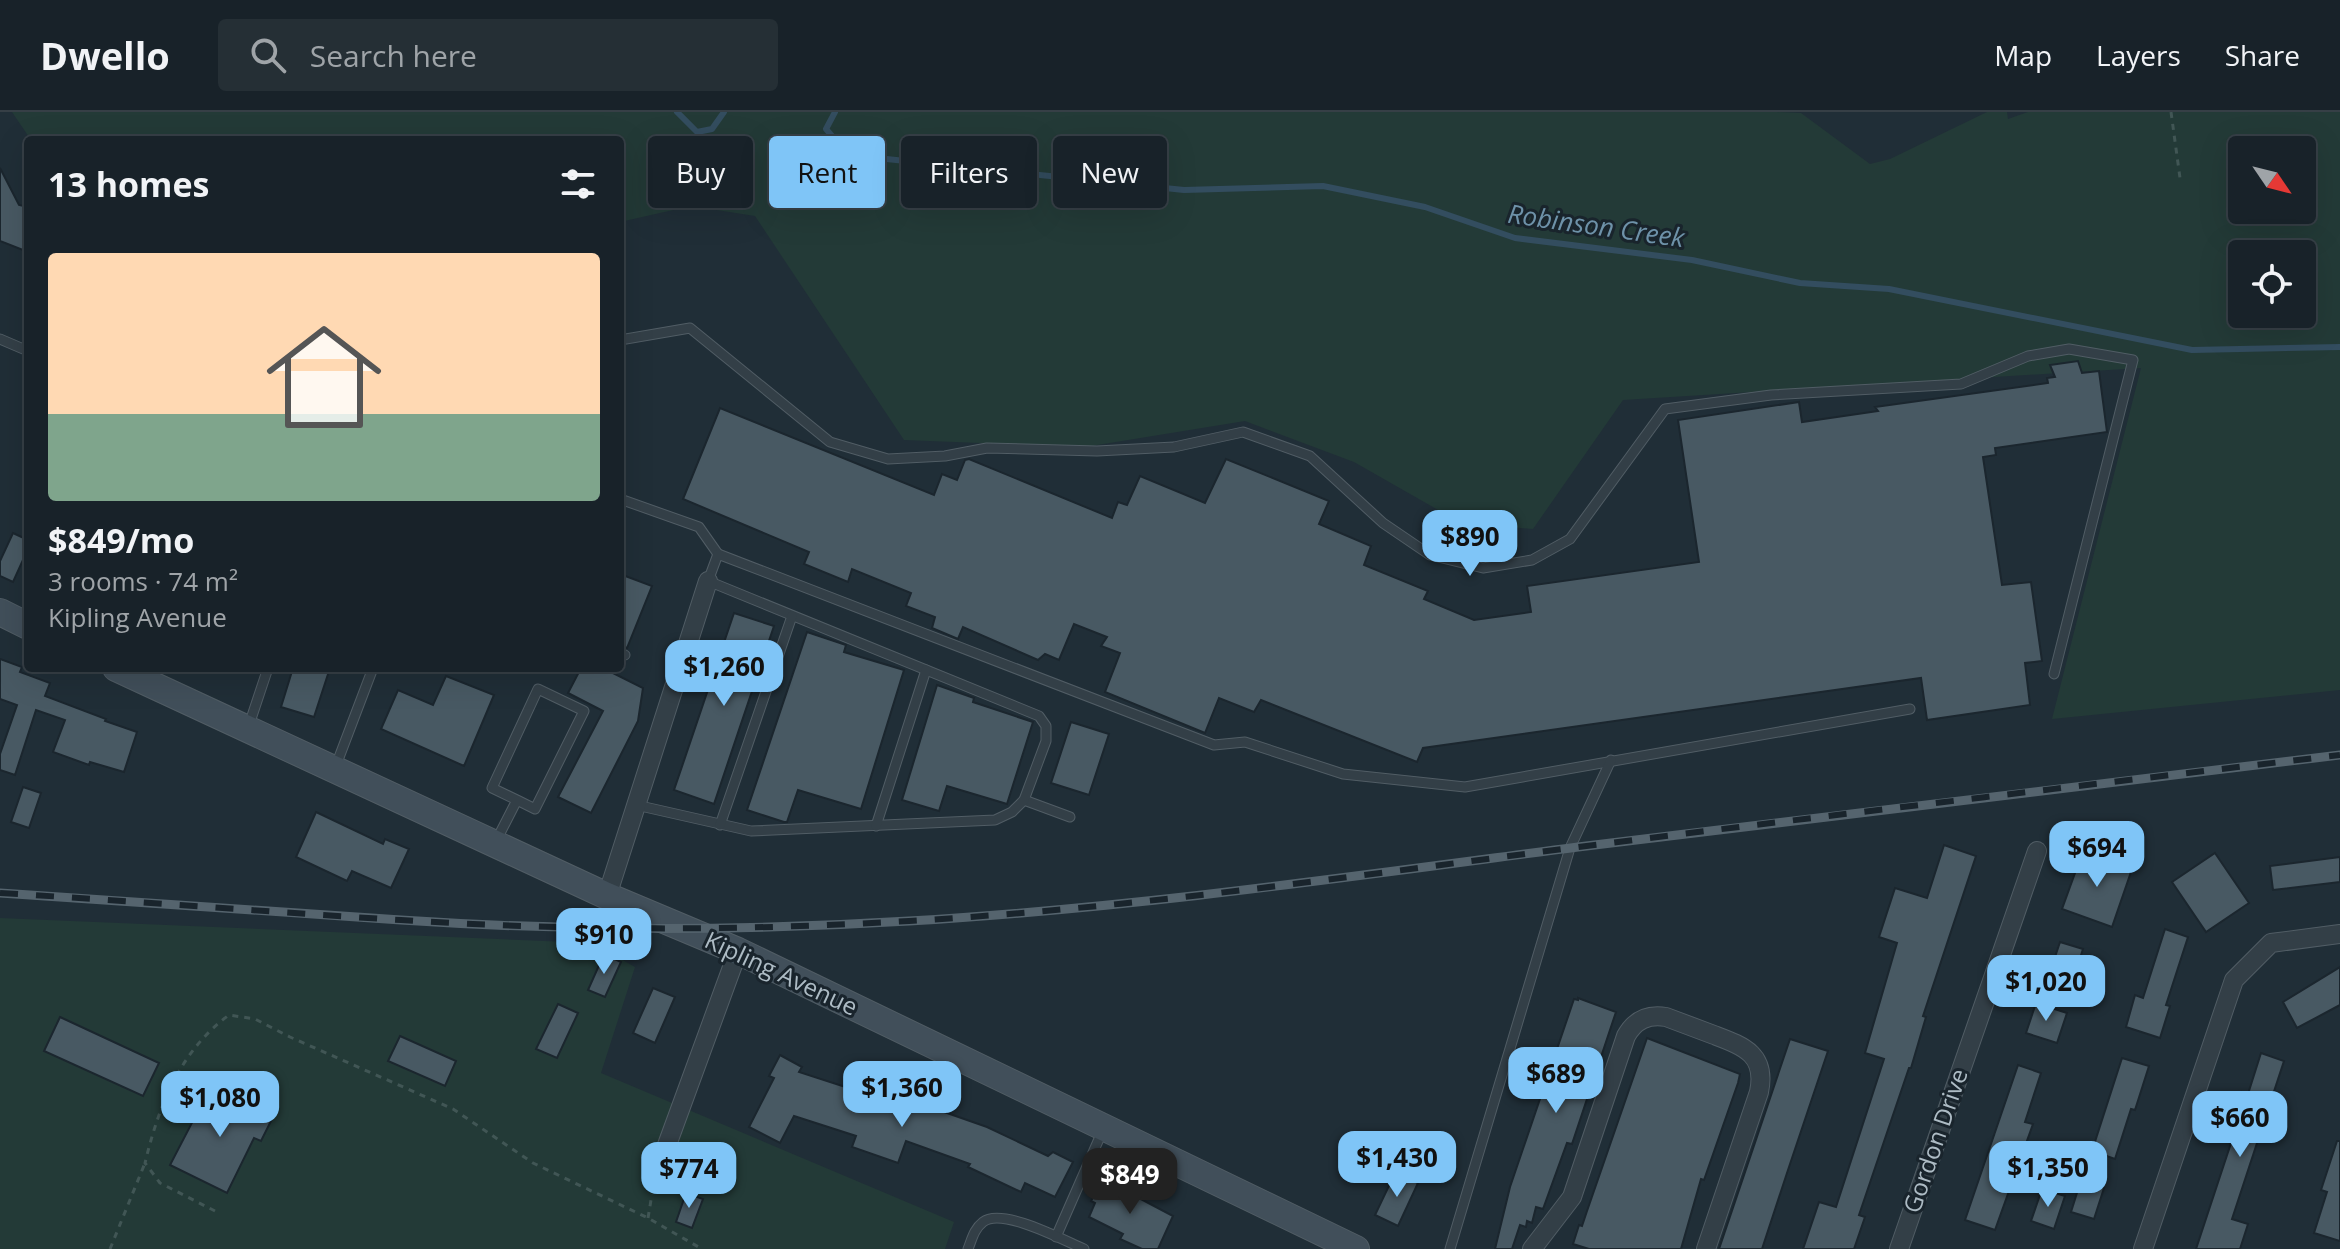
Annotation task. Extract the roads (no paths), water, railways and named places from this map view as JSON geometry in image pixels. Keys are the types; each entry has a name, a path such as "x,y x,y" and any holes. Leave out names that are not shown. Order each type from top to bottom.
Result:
{"street":[{"path":"607,896 708,581"},
{"path":"0,612 24,624"},
{"name":"Kipling Avenue","path":"124,672 607,896 738,951 1356,1249"},
{"name":"Gordon Drive","path":"1899,1249 2037,851"},
{"path":"2143,1249 2234,980 2271,943 2340,934"},
{"path":"656,1175 738,951"},
{"path":"1532,1249 1572,1197 1626,1036 1637,1022 1654,1016 1666,1017 1744,1046 1760,1070 1759,1092 1706,1249"}],"lane":[{"path":"624,339 690,328 830,442 888,459 945,456 987,448 1097,451 1174,447 1243,432 1310,456 1383,523 1430,555 1483,568 1532,560 1570,539 1665,409 1771,395 1961,384 2028,356 2069,349 2133,360 2054,674"},
{"path":"0,339 24,349"},
{"path":"624,500 699,527 718,554 1214,745 1245,742 1343,774 1465,787 1910,709"},
{"path":"636,805 751,831 995,820 1012,812 1024,800 1046,741 1046,726 1039,716 708,581 718,554"},
{"path":"720,825 792,616"},
{"path":"876,826 926,670"},
{"path":"247,731 267,672"},
{"path":"334,771 371,672"},
{"path":"538,689 584,711 535,809 517,800 492,788 538,689"},
{"path":"1450,1249 1570,848 1611,760"},
{"path":"494,844 517,800"},
{"path":"1024,800 1070,817"},
{"path":"1056,1237 1104,1128"},
{"path":"968,1249 975,1230 985,1219 999,1217 1018,1221 1084,1249"}],"waterway":[{"name":"Robinson Creek","path":"677,112 697,132 712,129 724,112"},
{"name":"Robinson Creek","path":"835,112 826,129 839,144 877,158 1184,190 1323,186 1425,207 1515,238 1692,260 1800,283 1889,289 2192,350 2340,347"}],"railway":[{"path":"0,893 464,924 591,928 783,927 909,921 1077,908 1244,890 1768,823 2340,755"}]}
